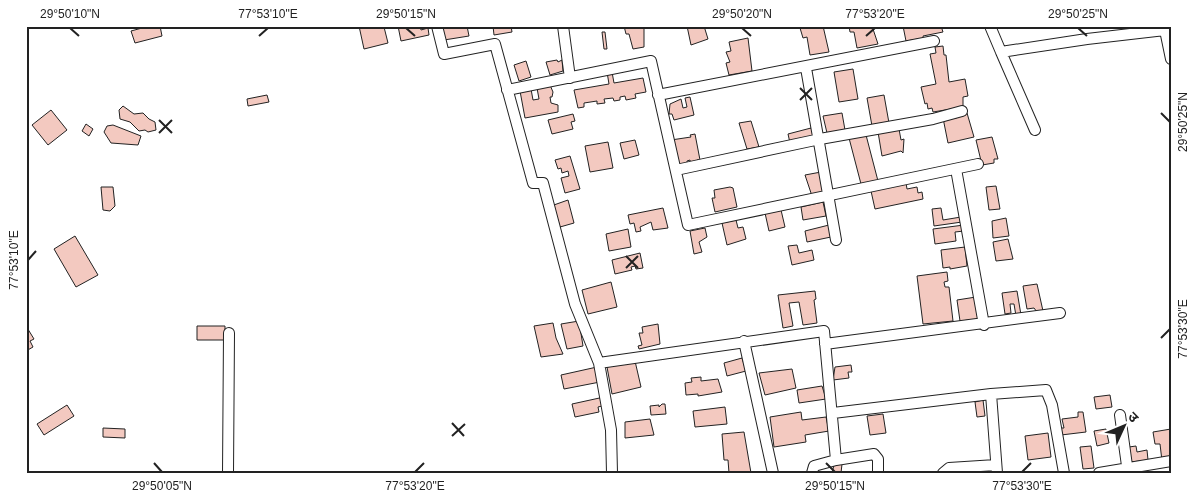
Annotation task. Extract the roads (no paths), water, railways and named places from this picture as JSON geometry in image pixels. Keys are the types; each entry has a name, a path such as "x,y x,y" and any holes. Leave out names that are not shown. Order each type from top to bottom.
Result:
{"street":[{"path":"437,26 444,54 495,44 532,183 543,182 575,304 599,363 612,430 612,473"},
{"path":"563,26 570,78"},
{"path":"990,26 1035,130"},
{"path":"1001,52 1164,28 1171,59"},
{"path":"658,95 806,68 934,41"},
{"path":"508,90 651,62 688,225 829,197 978,164"},
{"path":"806,68 820,139 836,240"},
{"path":"676,170 820,139 933,118 962,110"},
{"path":"956,169 984,325"},
{"path":"825,344 984,325 1060,313"},
{"path":"599,363 824,331 836,460"},
{"path":"228,473 229,333"},
{"path":"744,341 772,473"},
{"path":"833,413 991,394 1037,390 1048,392 1064,473"},
{"path":"943,473 948,468 997,469 991,394"},
{"path":"1120,415 1128,471"},
{"path":"812,473 814,466 836,460 874,454 878,460 878,473"},
{"path":"1099,473 1128,471 1171,461"}]}
